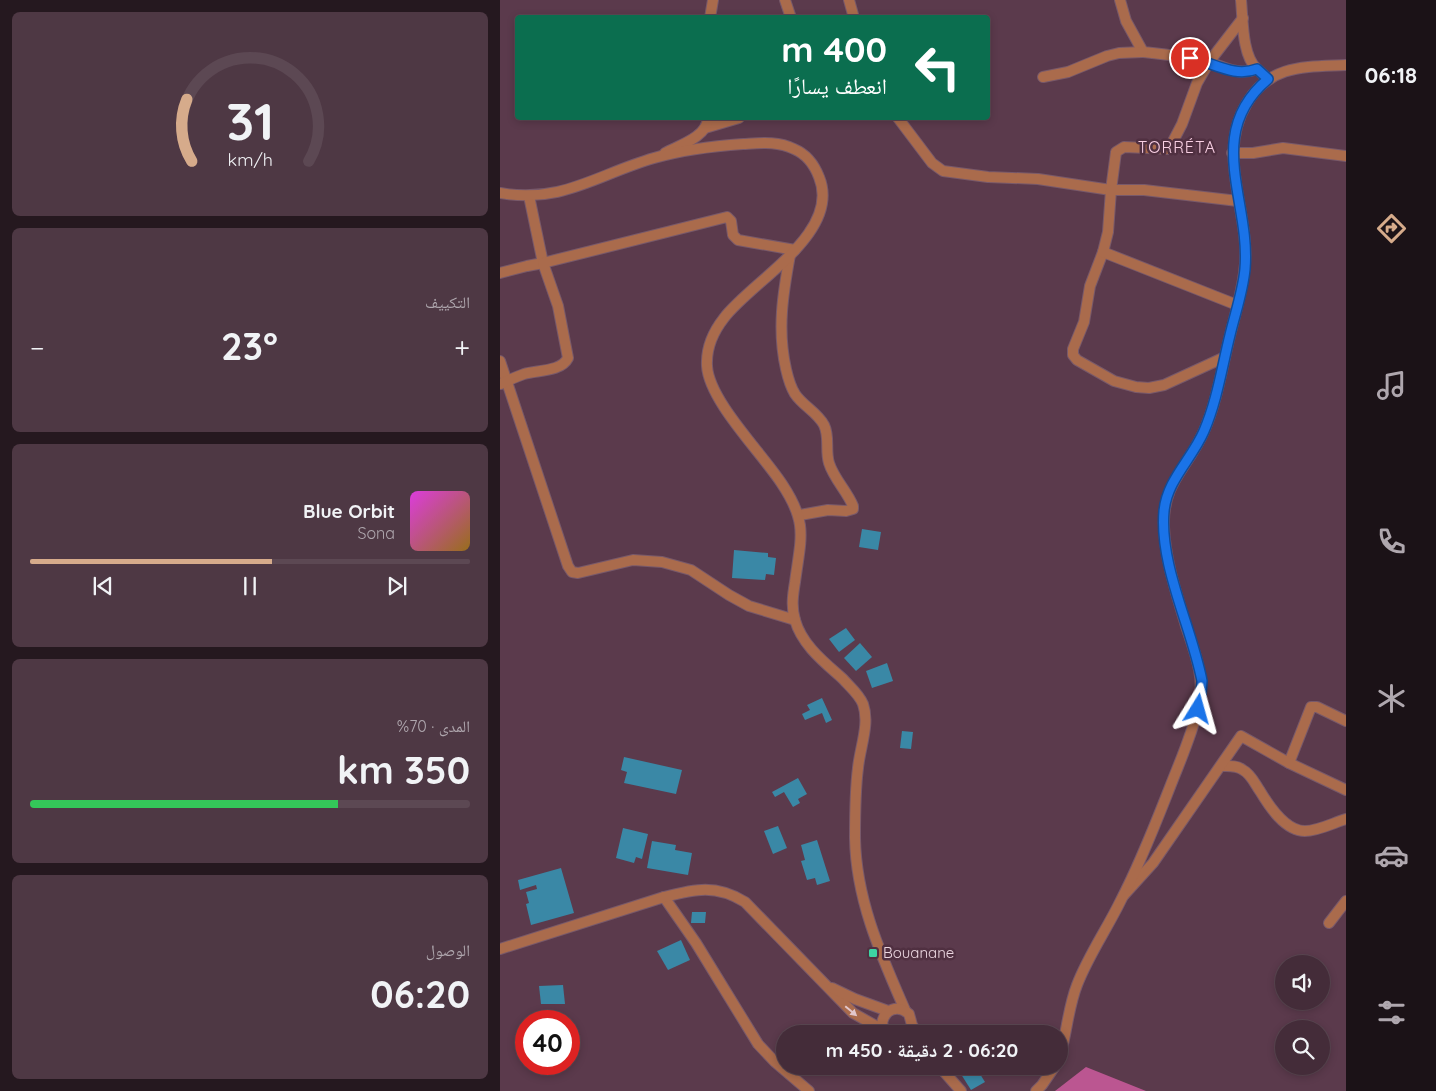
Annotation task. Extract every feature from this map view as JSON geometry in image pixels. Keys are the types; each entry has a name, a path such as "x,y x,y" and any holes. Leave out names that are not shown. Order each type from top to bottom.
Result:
{"street":[{"path":"710,15 713,0"},
{"path":"785,0 790,15"},
{"path":"848,0 853,15"},
{"path":"1120,0 1126,21 1143,52"},
{"path":"1241,0 1248,56 1252,66 1268,79"},
{"path":"1225,358 1164,384 1149,388 1136,387 1114,380 1077,360 1073,355 1073,349 1081,330 1090,286 1103,252 1108,232 1116,152 1124,147 1169,149 1182,124 1193,90 1209,62 1243,18"},
{"path":"1043,77 1068,72 1107,56 1119,53 1143,52 1209,62 1230,71 1243,73 1257,69"},
{"path":"1067,1025 1076,987 1124,896 1184,751 1201,694 1202,681 1199,666 1182,612 1166,550 1164,512 1172,483 1204,431 1225,358 1243,283 1246,261 1232,153 1235,132 1242,113 1256,90 1268,79 1290,69 1346,65"},
{"path":"657,158 697,136 705,128 707,120"},
{"path":"705,128 732,120"},
{"path":"900,120 932,163 943,171 988,177 1038,179 1111,190 1144,190 1238,202"},
{"path":"500,193 529,196 557,193 578,187 612,172 657,158 733,145 768,142 781,144 795,149 813,165 821,183 822,197 815,223 793,252 733,307 722,320 710,343 707,363 708,376 716,394 780,480 800,515 801,539 792,600 795,620 800,632 811,648 854,690 860,698 865,712 865,729 859,756 856,787 855,838 857,867 866,911 905,1010"},
{"path":"1232,153 1252,153 1283,148 1346,156"},
{"path":"503,383 526,374 560,366 568,358 558,306 544,263 529,196"},
{"path":"500,273 727,217 731,221 733,235 738,240 793,252"},
{"path":"793,252 782,299 780,322 788,374 796,394 826,428 829,464 853,506 850,511 828,510 800,515"},
{"path":"1103,252 1237,305"},
{"path":"500,361 503,383 568,566 572,572 578,574 633,560 662,562 691,570 749,606 795,620"},
{"path":"1289,763 1311,708 1317,706 1346,721"},
{"path":"1124,896 1153,863 1241,736 1289,763 1346,790"},
{"path":"1221,766 1238,767 1244,770 1275,813 1295,829 1312,830 1346,819"},
{"path":"500,949 664,897 706,889 733,895 745,902 760,915 853,1013 873,1025"},
{"path":"664,897 696,943 758,1044 775,1062 809,1091"},
{"path":"1329,923 1346,901"},
{"path":"824,984 854,999 890,1010 900,1008 905,1010 910,1014 912,1025"},
{"path":"883,1025 882,1021 890,1010 896,988"},
{"path":"947,1075 961,1091"},
{"path":"1036,1091 1049,1075"}],"shaded area":[{"path":"1086,1067 1146,1091 1055,1091"}],"building":[{"path":"862,529 881,532 878,550 859,547"},
{"path":"734,550 768,553 768,557 776,558 774,575 766,574 765,580 732,578"},
{"path":"846,628 855,640 839,652 829,639"},
{"path":"860,643 872,657 856,671 844,658"},
{"path":"887,663 893,681 872,688 866,671"},
{"path":"822,698 832,720 826,723 822,713 805,720 802,714 810,710 807,705"},
{"path":"902,731 913,732 911,749 900,748"},
{"path":"624,757 682,770 676,794 624,783 627,772 621,770"},
{"path":"798,778 807,794 798,799 800,803 793,807 784,792 775,797 772,792"},
{"path":"778,826 787,848 773,854 764,831"},
{"path":"623,828 648,834 642,859 636,857 634,863 616,858"},
{"path":"817,840 830,881 817,885 815,878 807,880 801,861 805,860 801,845"},
{"path":"652,841 676,845 675,850 692,853 688,875 647,868"},
{"path":"561,868 574,913 531,925 526,904 529,903 526,892 537,889 536,885 520,890 518,880"},
{"path":"692,912 706,912 705,923 691,923"},
{"path":"681,940 690,960 668,970 657,951"},
{"path":"563,985 565,1004 541,1004 539,986"},
{"path":"962,1075 981,1075 985,1082 971,1090"}],"place":[{"name":"Bouanane","path":"873,953"}],"district":[{"name":"TORRÉTA","path":"1177,147"}],"route":[{"path":"1190,58 1209,62 1230,71 1243,73 1257,69 1268,79 1256,90 1246,105 1238,122 1233,144 1234,174 1246,261 1243,283 1225,358 1204,431 1172,483 1164,512 1164,536 1169,560 1202,681 1198,709"}]}
